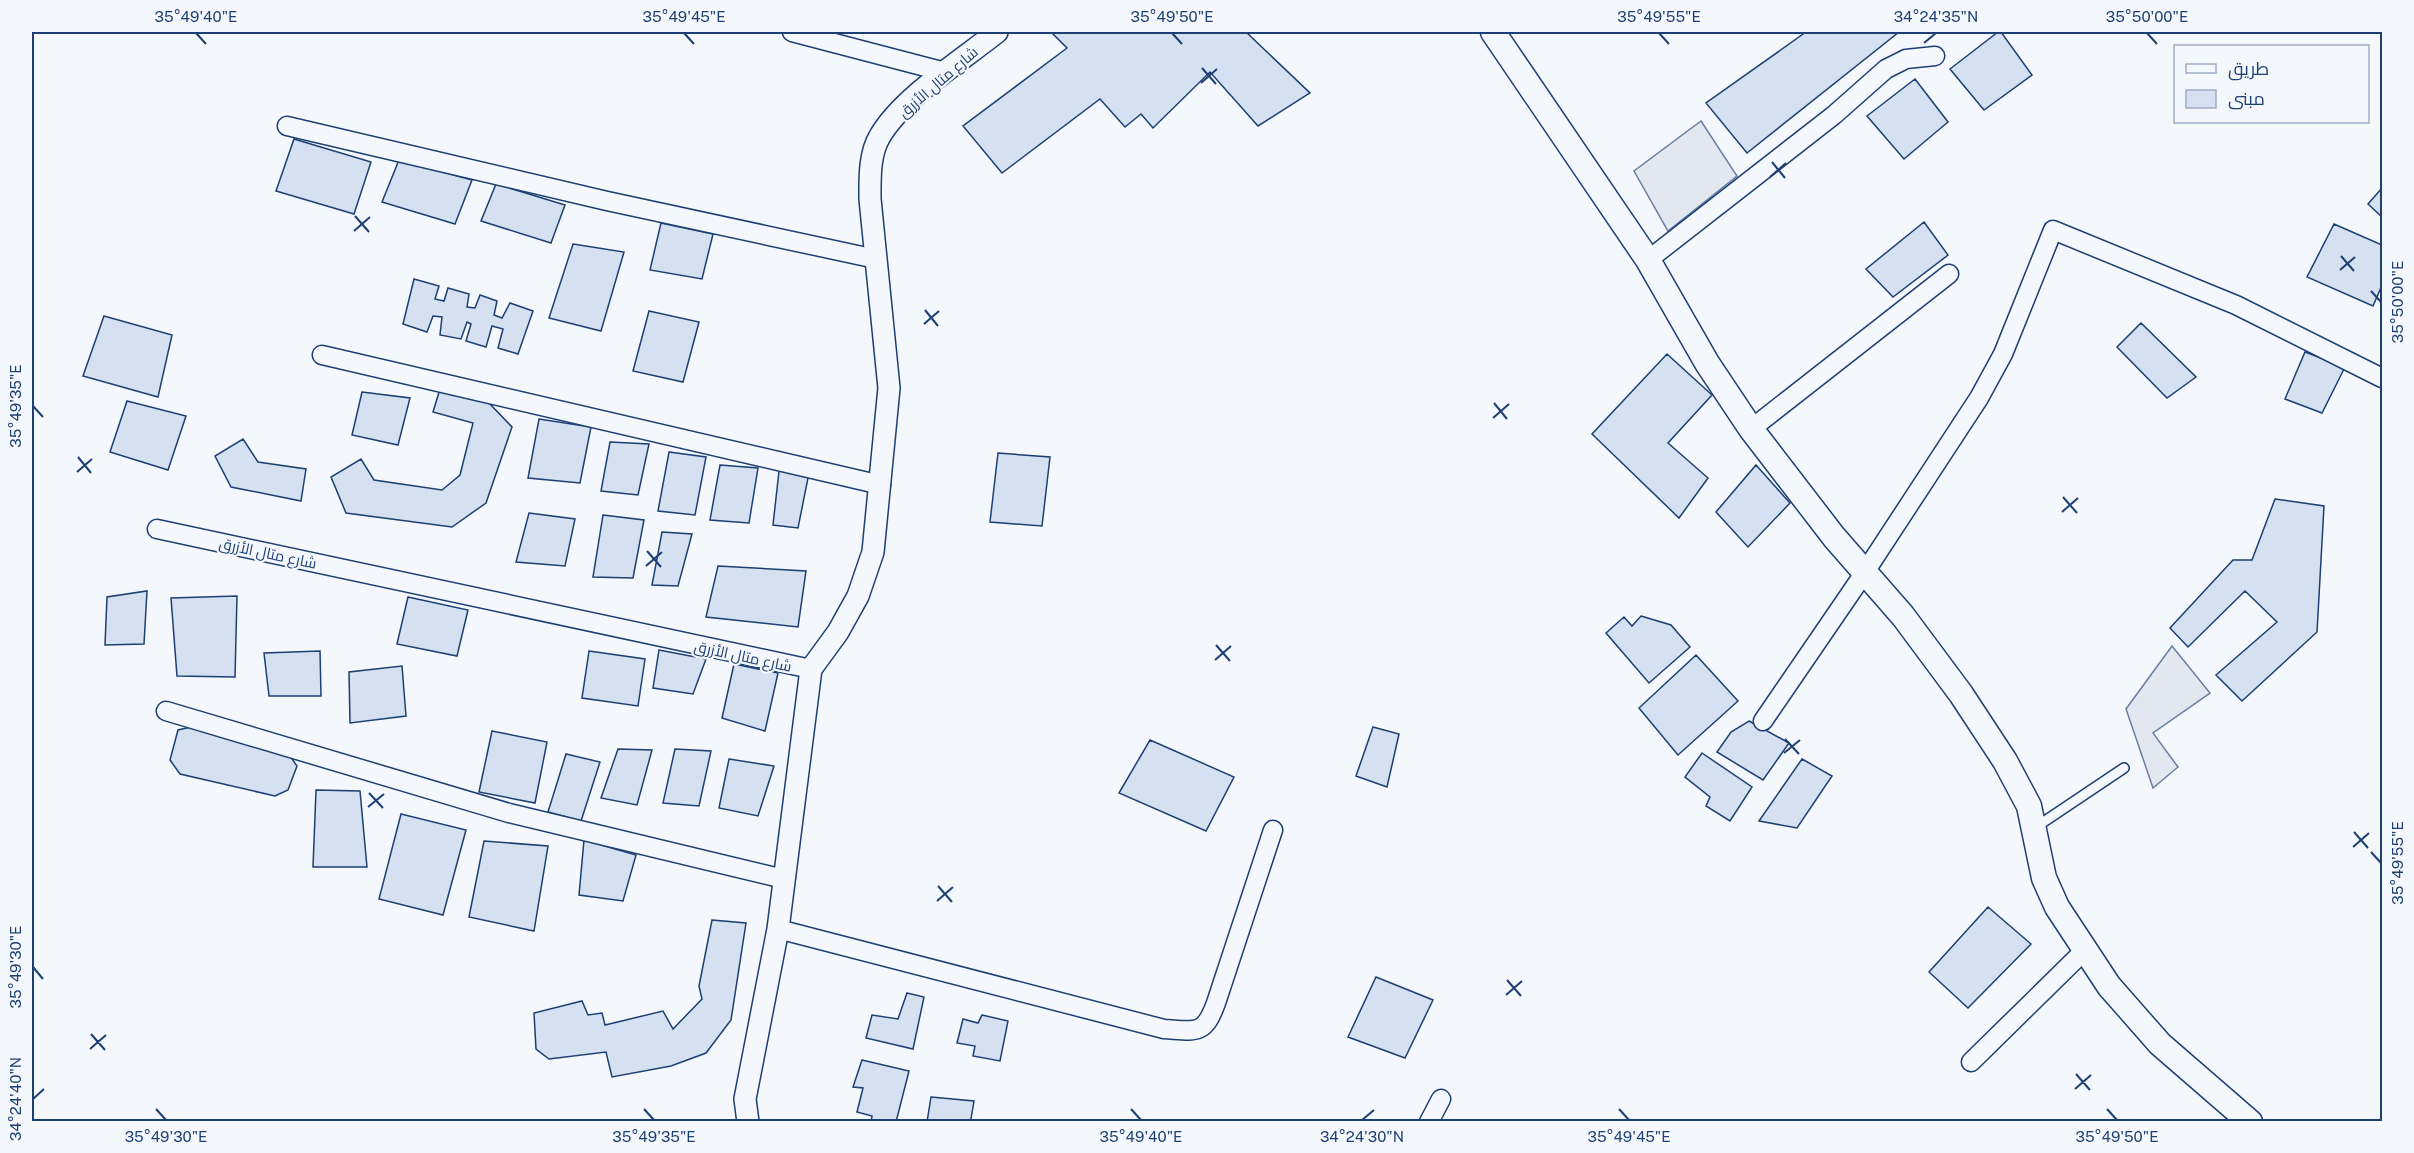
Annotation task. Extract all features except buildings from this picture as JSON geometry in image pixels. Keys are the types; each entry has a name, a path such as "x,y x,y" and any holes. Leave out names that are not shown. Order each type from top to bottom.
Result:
{"main road":[{"path":"1493,32 1648,260 1707,363 1751,429 1834,537 1865,572 1954,686 2005,761 2029,806 2044,878 2057,907 2085,950 2133,1016 2160,1044 2250,1122"}],"street":[{"path":"792,32 945,72"},
{"name":"شارع متال الأزرق","path":"157,529 811,669 838,632 858,596 873,552 889,387 870,179 879,137 901,111 945,72 997,32"},
{"path":"1648,260 1834,115 1886,69 1906,59 1935,56"},
{"path":"287,126 607,201 876,259"},
{"path":"1763,721 1865,572 1984,389 2002,354 2053,230 2236,305 2382,378"},
{"path":"1751,429 1949,274"},
{"path":"322,355 881,485"},
{"path":"748,1122 745,1099 778,929 811,669"},
{"path":"166,711 510,813 784,879"},
{"path":"778,929 1164,1029 1199,1030 1206,1026 1216,1004 1273,830"},
{"path":"1971,1062 2085,950"},
{"path":"1429,1122 1441,1098"}],"lane":[{"path":"2034,828 2124,768"}],"shaded area":[{"path":"1701,121 1737,176 1668,231 1634,171"},
{"path":"2172,646 2210,693 2153,733 2178,767 2153,788 2126,709"}]}
